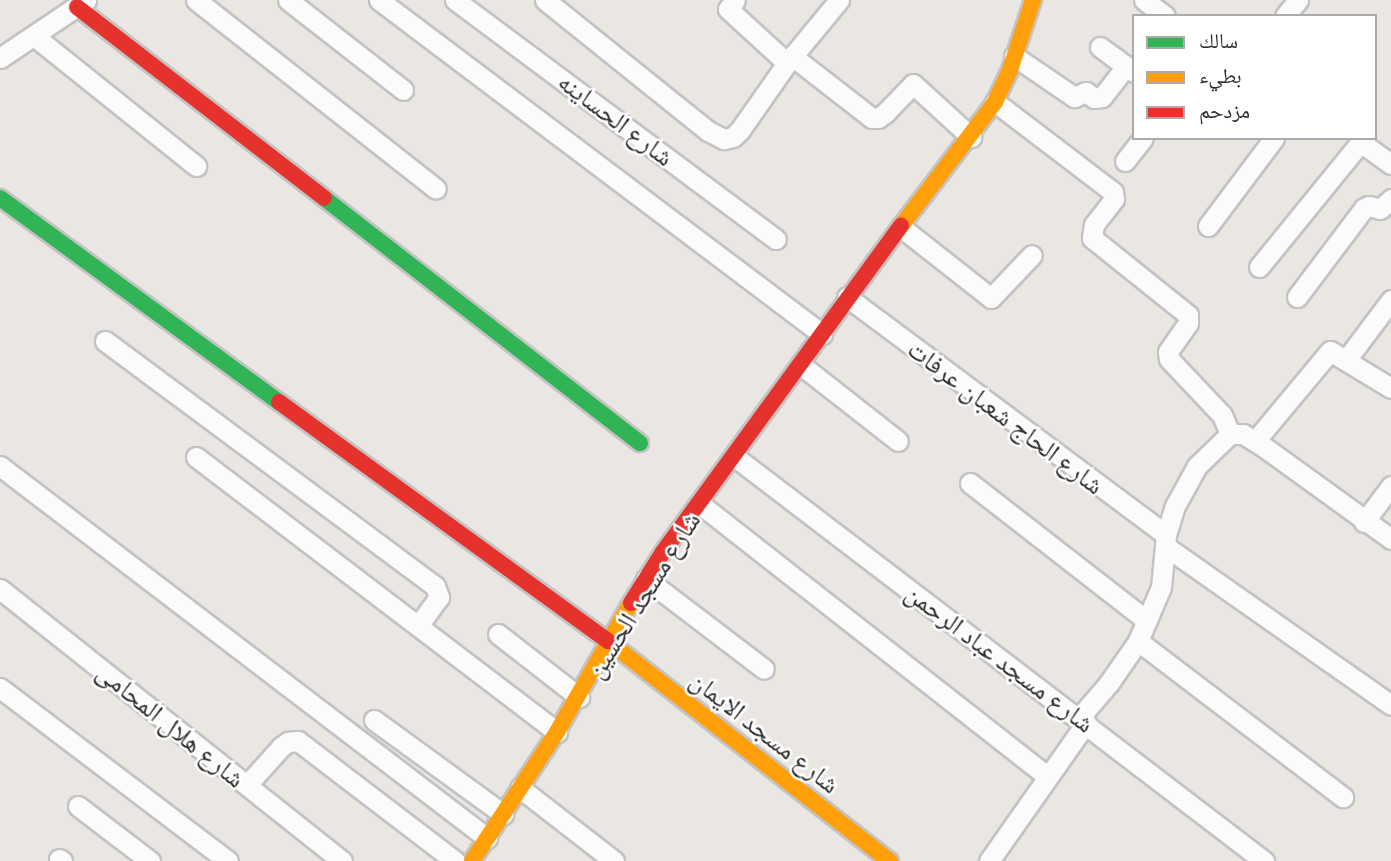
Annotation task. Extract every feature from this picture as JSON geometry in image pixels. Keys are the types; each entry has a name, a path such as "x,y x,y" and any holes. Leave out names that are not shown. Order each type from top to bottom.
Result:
{"street":[{"path":"196,0 436,189"},
{"path":"288,0 403,90"},
{"path":"379,0 822,334"},
{"name":"شارع الحساينه","path":"455,0 776,239"},
{"path":"545,0 708,131 724,139 733,137 740,130 790,59 839,0"},
{"name":"شارع مسجد الحسين","path":"472,861 557,732 646,579 847,297 995,102 1033,0"},
{"path":"1144,0 1162,14"},
{"path":"1287,14 1298,0"},
{"path":"726,3 790,59 872,118 878,118 885,113 912,84 971,136"},
{"path":"0,58 82,4 640,443"},
{"path":"34,36 196,166"},
{"path":"1014,56 1074,97 1086,92 1094,98 1102,97 1130,69 1100,47"},
{"path":"995,102 1113,192 1114,199 1094,225 1091,238 1188,316 1188,323 1168,352 1169,359 1222,415 1230,433"},
{"path":"1125,161 1141,140"},
{"path":"1208,226 1272,140"},
{"path":"1259,267 1362,140"},
{"path":"1363,140 1366,146 1391,164"},
{"name":"شارع مسجد الايمان","path":"0,198 609,642 890,861"},
{"path":"1297,297 1364,208 1369,206 1380,209 1391,199"},
{"path":"902,228 991,298 1032,255"},
{"name":"شارع الحاج شعبان عرفات","path":"847,297 1165,541 1391,705"},
{"path":"1346,360 1391,300"},
{"path":"104,341 435,586 439,597 418,626"},
{"path":"1255,441 1326,353 1335,352 1391,388"},
{"path":"801,365 898,441"},
{"path":"989,861 1138,641 1161,587 1165,541 1175,506 1197,466 1230,433 1243,433 1391,539"},
{"path":"197,457 557,732"},
{"name":"شارع مسجد عباد الرحمن","path":"735,457 1264,861"},
{"path":"0,466 487,838"},
{"path":"971,483 1147,621"},
{"path":"1364,522 1391,486"},
{"path":"700,504 1048,776"},
{"path":"646,579 764,669"},
{"name":"شارع هلال المحامى","path":"0,589 342,861"},
{"path":"498,634 579,696"},
{"path":"1138,641 1343,797"},
{"path":"0,688 228,861"},
{"path":"374,719 503,814"},
{"path":"247,785 281,747 288,742 298,741 455,861"},
{"path":"520,788 614,861"},
{"path":"78,806 150,861"}],"traffic: fast":[{"path":"0,198 279,402"},
{"path":"324,198 640,443"}],"traffic: slow":[{"path":"901,226 995,102 1010,70 1033,0"},
{"path":"472,861 557,732 631,603"},
{"path":"608,641 890,861"}],"traffic: jam":[{"path":"77,7 324,198"},
{"path":"631,603 663,552 901,226"},
{"path":"279,402 608,641"}]}
